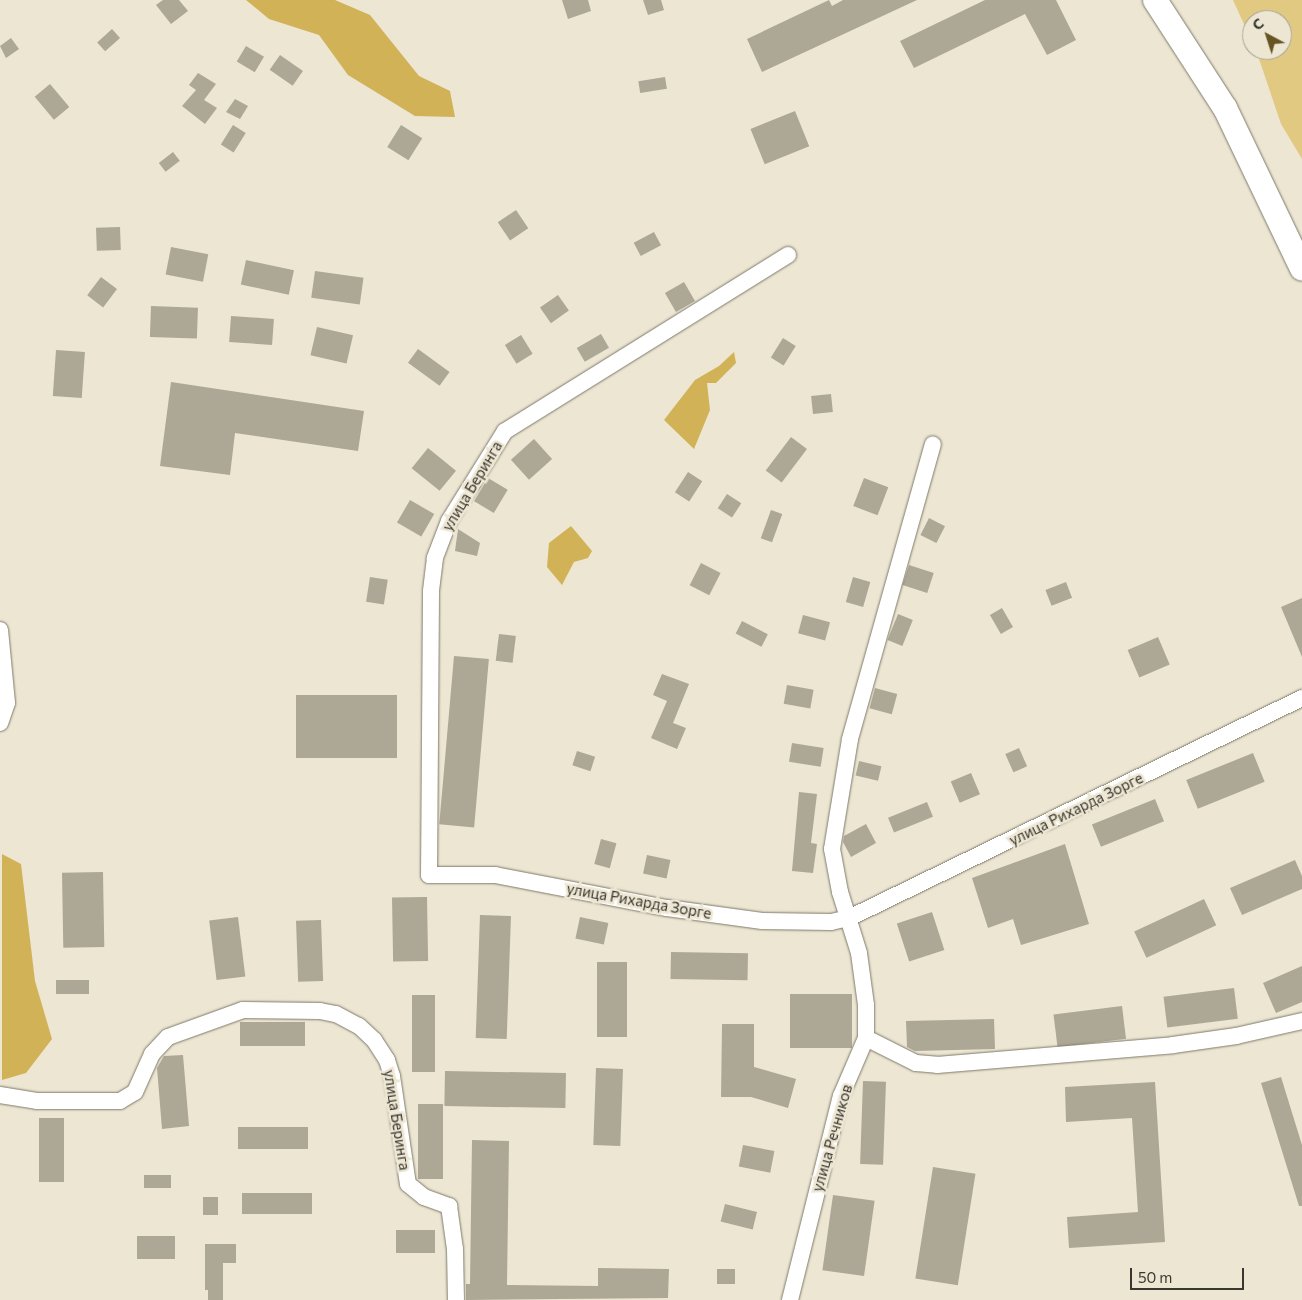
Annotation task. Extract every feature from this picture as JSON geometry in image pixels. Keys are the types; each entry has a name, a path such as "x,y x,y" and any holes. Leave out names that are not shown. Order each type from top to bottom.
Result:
{"main road":[{"path":"1155,0 1225,108 1302,269"}],"street":[{"name":"улица Беринга","path":"429,875 431,592 435,558 449,522 505,431 788,255"},
{"path":"849,918 834,869 832,849 850,739 933,444"},
{"path":"0,630 7,703 0,723"},
{"name":"улица Рихарда Зорге","path":"429,875 495,875 667,908 762,921 831,922 849,918 1302,698"},
{"name":"улица Речников","path":"790,1300 841,1096 866,1038 866,1005 859,953 849,918"},
{"name":"улица Беринга","path":"0,1095 37,1102 120,1101 135,1092 158,1045 176,1034 243,1010 320,1010 336,1014 369,1035 387,1060 392,1076 408,1184 424,1197 449,1206 455,1249 456,1300"},
{"path":"866,1038 916,1063 937,1065 1173,1045 1236,1036 1302,1020"}],"shaded area":[{"path":"246,0 335,0 370,15 419,76 450,91 455,117 415,116 348,75 319,35 269,19"},
{"path":"1233,0 1302,0 1302,159 1281,124 1259,60 1292,60 1292,10 1242,10 1242,20"},
{"path":"734,352 736,363 716,383 707,383 710,410 694,449 664,420 695,380 719,366"},
{"path":"571,526 592,551 588,558 574,562 562,585 547,567 549,543"},
{"path":"2,854 21,864 35,981 52,1039 26,1073 2,1080"}],"building":[{"path":"163,0 179,0 188,11 171,24 156,5"},
{"path":"562,0 588,0 591,11 568,19"},
{"path":"643,0 661,0 664,10 648,15"},
{"path":"829,0 832,6 843,0 917,0 762,72 747,39"},
{"path":"985,0 1056,0 1076,40 1047,55 1025,14 914,68 900,41"},
{"path":"112,29 120,38 105,51 97,42"},
{"path":"11,38 19,49 6,58 0,46"},
{"path":"246,46 264,57 255,72 237,61"},
{"path":"280,55 303,71 293,86 270,70"},
{"path":"198,73 216,84 204,100 217,108 205,124 182,106 196,90 189,85"},
{"path":"665,77 667,89 640,93 638,81"},
{"path":"50,84 69,107 54,120 35,97"},
{"path":"235,99 248,106 240,119 226,112"},
{"path":"795,111 809,146 765,164 750,129"},
{"path":"233,125 246,133 234,152 221,145"},
{"path":"401,125 422,138 408,160 387,147"},
{"path":"173,152 180,161 166,172 159,163"},
{"path":"516,210 528,228 510,241 498,222"},
{"path":"120,227 121,250 97,251 96,228"},
{"path":"654,232 661,245 641,256 634,243"},
{"path":"171,247 208,254 203,282 166,274"},
{"path":"246,260 294,270 289,295 241,284"},
{"path":"315,271 364,278 360,305 311,298"},
{"path":"101,277 117,289 103,307 87,295"},
{"path":"684,282 695,301 676,312 665,293"},
{"path":"558,295 569,311 551,323 540,308"},
{"path":"151,306 198,308 197,339 150,337"},
{"path":"231,316 274,319 272,345 229,342"},
{"path":"317,327 353,335 347,364 310,355"},
{"path":"601,334 609,348 585,362 577,348"},
{"path":"521,335 533,354 517,364 505,345"},
{"path":"783,338 796,346 784,365 771,358"},
{"path":"418,349 450,372 440,386 408,363"},
{"path":"56,350 85,352 82,398 53,396"},
{"path":"171,382 364,411 358,451 235,433 230,475 160,466"},
{"path":"831,394 833,412 813,414 811,396"},
{"path":"791,437 807,449 782,483 766,471"},
{"path":"534,439 552,459 529,480 511,460"},
{"path":"428,448 456,471 440,491 412,468"},
{"path":"688,472 702,481 689,501 675,492"},
{"path":"488,478 508,490 494,513 474,501"},
{"path":"864,478 888,487 878,515 853,506"},
{"path":"727,494 741,503 732,518 718,508"},
{"path":"410,500 434,514 421,537 397,523"},
{"path":"771,510 782,514 772,542 761,538"},
{"path":"929,518 945,526 936,543 920,535"},
{"path":"458,529 480,543 477,556 455,551"},
{"path":"701,563 721,573 709,595 690,585"},
{"path":"909,565 934,573 927,593 903,585"},
{"path":"370,577 388,580 384,605 366,602"},
{"path":"853,577 870,582 863,607 846,602"},
{"path":"1066,582 1072,598 1052,606 1045,590"},
{"path":"1302,598 1302,657 1281,607"},
{"path":"1002,608 1013,627 1001,634 990,615"},
{"path":"898,614 913,620 902,646 888,640"},
{"path":"803,615 830,622 825,641 798,633"},
{"path":"742,621 768,634 761,647 736,633"},
{"path":"499,634 516,636 513,663 496,661"},
{"path":"1158,637 1170,665 1139,678 1128,650"},
{"path":"454,656 489,659 474,827 439,824"},
{"path":"662,674 689,684 673,723 686,728 677,749 651,738 667,701 653,695"},
{"path":"787,685 814,690 810,708 784,704"},
{"path":"875,688 897,694 892,714 870,708"},
{"path":"296,695 397,695 397,758 296,758"},
{"path":"792,743 824,748 821,767 789,762"},
{"path":"1019,748 1027,766 1013,772 1005,754"},
{"path":"577,751 595,757 590,771 572,765"},
{"path":"1253,753 1265,782 1198,809 1186,780"},
{"path":"859,761 881,766 878,781 856,776"},
{"path":"971,773 980,794 960,803 951,782"},
{"path":"799,792 817,794 811,843 817,844 813,873 792,871"},
{"path":"1155,799 1164,821 1101,847 1092,824"},
{"path":"927,802 933,817 894,833 888,818"},
{"path":"866,824 876,843 851,857 843,842 844,836"},
{"path":"601,839 616,843 610,868 594,864"},
{"path":"1065,844 1089,924 1021,945 1013,919 988,928 972,878"},
{"path":"647,855 670,860 667,879 643,874"},
{"path":"1295,860 1302,876 1302,889 1242,915 1230,888"},
{"path":"103,872 104,947 63,948 62,873"},
{"path":"427,897 428,961 393,962 392,898"},
{"path":"1204,899 1216,925 1146,958 1134,932"},
{"path":"932,912 944,950 909,961 897,923"},
{"path":"480,915 511,916 507,1039 476,1038"},
{"path":"238,917 245,977 217,980 209,921"},
{"path":"580,917 608,923 604,945 575,939"},
{"path":"321,920 323,981 298,982 296,921"},
{"path":"671,952 748,953 748,980 671,979"},
{"path":"597,962 627,962 627,1037 597,1037"},
{"path":"1302,966 1302,1002 1276,1013 1263,983"},
{"path":"56,980 89,980 89,994 56,994"},
{"path":"1234,988 1238,1019 1167,1027 1164,997"},
{"path":"790,994 852,994 852,1048 790,1048"},
{"path":"412,995 435,995 435,1072 412,1072"},
{"path":"1122,1006 1126,1039 1058,1047 1054,1014"},
{"path":"994,1019 995,1049 915,1051 907,1047 906,1021"},
{"path":"240,1022 305,1022 305,1046 240,1046"},
{"path":"722,1024 754,1024 754,1067 796,1079 788,1108 751,1097 721,1097"},
{"path":"183,1055 189,1126 162,1129 157,1068 164,1056"},
{"path":"596,1068 623,1069 620,1146 593,1145"},
{"path":"445,1071 566,1073 565,1108 444,1106"},
{"path":"1281,1077 1302,1145 1302,1206 1299,1206 1261,1083"},
{"path":"863,1081 886,1082 883,1165 860,1164"},
{"path":"1155,1082 1165,1242 1069,1248 1067,1217 1138,1212 1132,1118 1066,1122 1065,1087"},
{"path":"418,1104 443,1104 443,1179 418,1179"},
{"path":"39,1118 64,1118 64,1182 39,1182"},
{"path":"238,1127 308,1127 308,1149 238,1149"},
{"path":"472,1140 509,1141 507,1285 598,1286 598,1268 669,1269 668,1298 466,1300 466,1284 470,1284"},
{"path":"743,1145 774,1151 770,1173 739,1167"},
{"path":"933,1167 975,1174 958,1285 915,1279"},
{"path":"144,1175 171,1175 171,1188 144,1188"},
{"path":"242,1193 312,1193 312,1214 242,1214"},
{"path":"833,1195 875,1201 864,1276 822,1270"},
{"path":"203,1197 218,1197 218,1215 203,1215"},
{"path":"725,1204 757,1212 753,1229 721,1221"},
{"path":"396,1230 435,1230 435,1253 396,1253"},
{"path":"137,1236 175,1236 175,1259 137,1259"},
{"path":"205,1244 236,1244 236,1263 223,1263 223,1300 208,1300 208,1290 205,1290"},
{"path":"717,1269 735,1269 735,1284 717,1284"}]}
